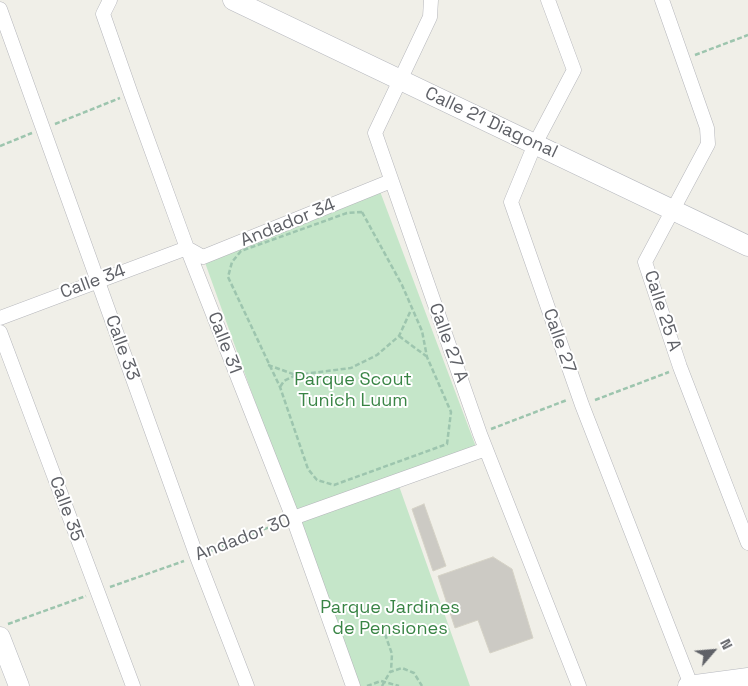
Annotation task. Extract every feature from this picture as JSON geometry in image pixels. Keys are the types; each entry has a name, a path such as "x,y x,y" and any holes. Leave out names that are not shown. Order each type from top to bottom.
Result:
{"street":[{"name":"Calle 31","path":"110,0 103,14 131,94 187,248 293,518 353,686"},
{"name":"Calle 21 Diagonal","path":"233,0 748,246"},
{"name":"Calle 27 A","path":"431,0 430,18 375,133 390,182 480,434 579,686"},
{"name":"Calle 27","path":"548,0 574,70 535,144 511,202 580,400 689,686"},
{"name":"Calle 25 A","path":"662,0 707,128 708,144 671,209 645,262 680,367 748,543"},
{"name":"Calle 33","path":"0,8 197,556 247,686"},
{"name":"Andador 34","path":"187,248 203,257 390,182"},
{"name":"Calle 34","path":"0,318 187,248"},
{"name":"Calle 35","path":"0,332 133,686"},
{"name":"Andador 30","path":"293,518 486,449"},
{"path":"0,637 19,686"},
{"path":"689,686 748,678"}],"path":[{"path":"684,59 748,35"},
{"path":"0,146 131,94"},
{"path":"362,212 368,219 387,260 402,285 411,310 422,331 427,357 450,412 447,444 334,485 317,480 308,470 280,387 228,277 232,262 241,251 347,213 362,212"},
{"path":"280,387 284,381 296,374 351,368 377,355 399,336 411,310"},
{"path":"399,336 427,357"},
{"path":"268,365 296,374"},
{"path":"480,434 680,367"},
{"name":"Andador 30","path":"0,627 197,556 293,518"},
{"path":"382,686 390,672 392,654 385,634"},
{"path":"390,672 402,668 409,670 419,678 422,686"},
{"path":"367,686 384,682 399,686"}],"green space":[{"name":"Parque Scout Tunich Luum","path":"378,186 479,455 399,486 470,686 357,686 203,257"}],"building":[{"path":"424,504 446,566 433,571 412,509"},
{"path":"493,557 512,569 533,638 490,653 478,620 455,628 438,576"}],"park label":[{"name":"Parque Jardines de Pensiones","path":"390,618"}]}
